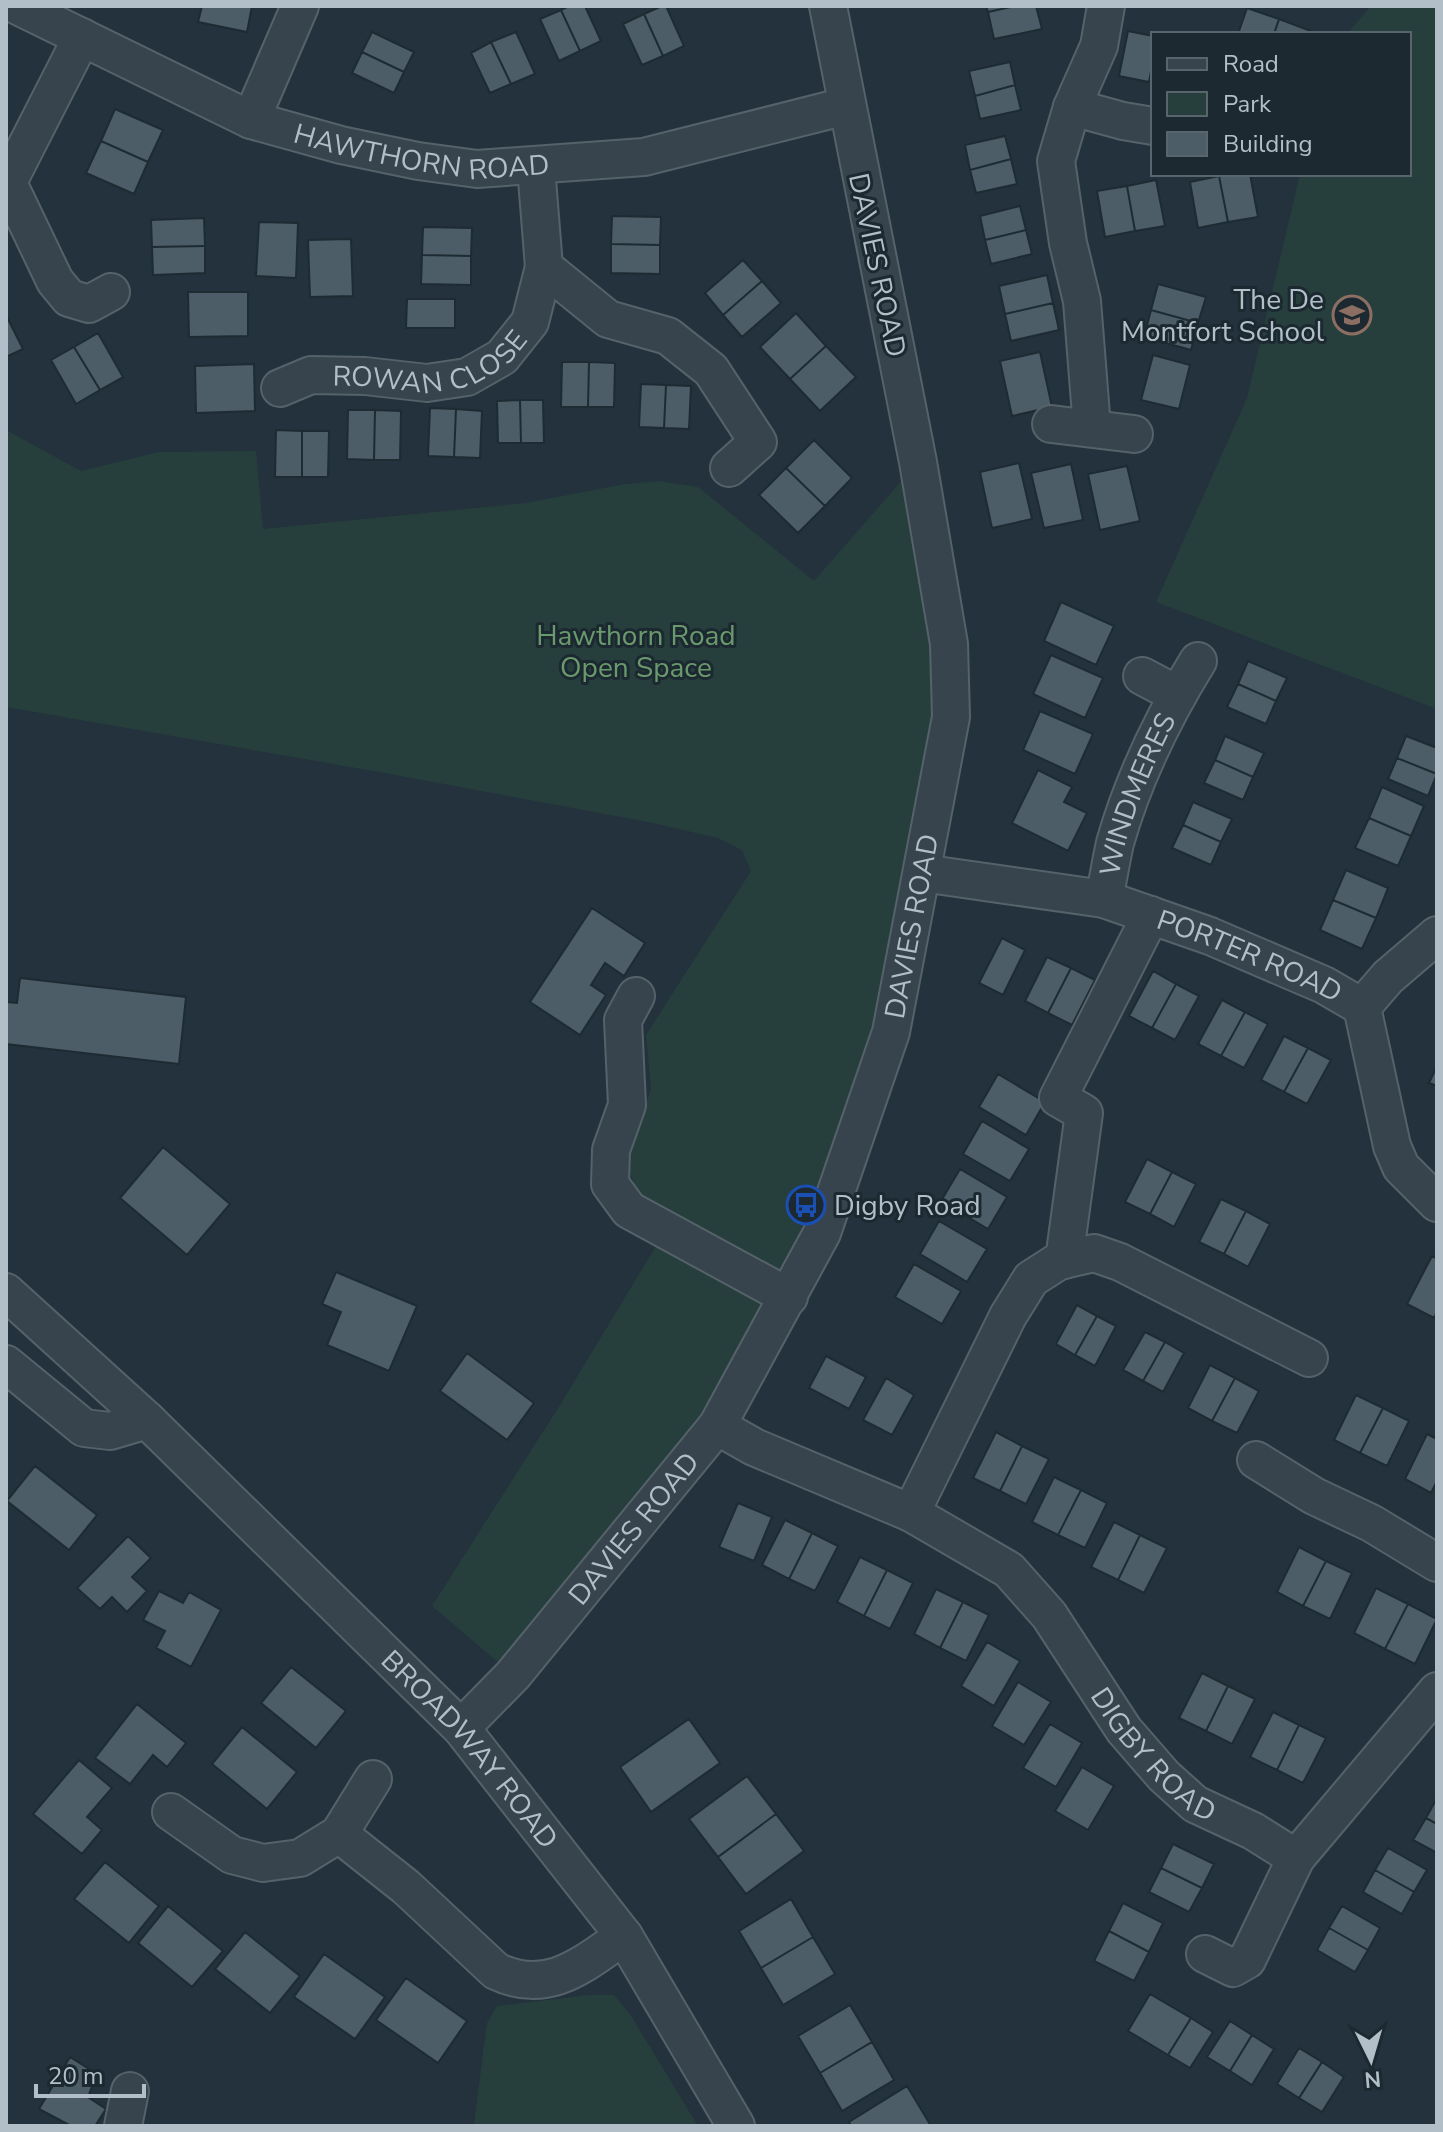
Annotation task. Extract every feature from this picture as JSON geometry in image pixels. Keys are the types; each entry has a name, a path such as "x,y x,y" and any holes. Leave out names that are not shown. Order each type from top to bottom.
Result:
{"street":[{"name":"HAWTHORN ROAD","path":"18,6 251,120 341,145 477,169 644,157 846,106"},
{"path":"251,120 300,6"},
{"name":"DAVIES ROAD","path":"461,1728 513,1675 717,1426 822,1233 891,1032 951,717 949,644 918,462 828,6"},
{"path":"1092,428 1082,301 1068,243 1056,161 1072,107 1099,46 1106,6"},
{"path":"82,37 8,186 55,281 69,298 89,304 111,292"},
{"path":"1072,107 1151,126"},
{"name":"ROWAN CLOSE","path":"301,372 427,383 467,377 502,357 530,322 544,267 536,167"},
{"path":"544,267 608,319 668,336 711,370 758,442 729,468"},
{"path":"1051,424 1134,434"},
{"name":"WINDMERES","path":"1104,899 1120,829 1140,776 1178,695 1198,661"},
{"name":"WINDMERES","path":"1142,676 1178,695"},
{"name":"PORTER ROAD","path":"922,873 1104,899 1210,936 1324,985 1362,1007 1392,1146 1401,1167 1437,1203"},
{"path":"1064,1260 1084,1113 1058,1098 1151,915"},
{"path":"1362,1007 1388,977 1437,935"},
{"path":"636,996 623,1020 627,1105 611,1150 610,1184 629,1210 789,1297"},
{"path":"911,1513 1008,1316 1031,1279 1064,1260 1094,1253 1120,1262 1309,1358"},
{"name":"BROADWAY ROAD","path":"6,1292 147,1420 461,1728 624,1936 736,2126"},
{"path":"6,1364 84,1428 110,1431 147,1420"},
{"name":"DIGBY ROAD","path":"717,1426 754,1447 911,1513 1009,1570 1049,1615 1124,1730 1164,1776 1195,1804 1253,1831 1296,1858"},
{"path":"1256,1460 1314,1496 1371,1523 1437,1563"},
{"path":"1205,1954 1233,1968 1247,1960 1296,1858 1437,1691"},
{"path":"171,1812 232,1855 263,1863 300,1858 339,1834 373,1779"},
{"path":"339,1834 406,1887 496,1971 513,1979 542,1980 570,1973 624,1936"}],"green space":[{"name":"The De Montfort School","path":"1371,6 1437,6 1437,709 1156,602 1247,398 1300,176 1411,176 1411,32 1349,32"},
{"name":"Hawthorn Road Open Space","path":"6,430 81,471 159,452 256,451 263,529 526,503 625,484 659,481 698,487 814,581 918,462 949,644 854,1142 717,1426 513,1675 432,1606 560,1405 673,1218 637,1191 627,1165 651,1089 646,1035 751,871 742,850 718,838 648,822 6,707"},
{"path":"588,1995 614,1995 630,2014 698,2126 474,2124 487,2023 497,2006"}],"building":[{"path":"202,6 252,6 247,32 198,22"},
{"path":"569,6 585,6 601,41 580,51 561,10"},
{"path":"666,6 684,46 663,56 644,14"},
{"path":"986,6 1015,6 988,12"},
{"path":"1015,6 1036,6 1042,29 994,39 988,12"},
{"path":"1247,8 1279,19 1275,32 1239,32"},
{"path":"561,10 580,51 559,61 540,19"},
{"path":"644,14 663,56 642,65 623,24"},
{"path":"1279,19 1311,31 1311,32 1275,32"},
{"path":"1128,31 1151,36 1149,82 1119,76"},
{"path":"372,32 414,52 404,72 362,52"},
{"path":"516,32 535,74 511,84 491,42"},
{"path":"491,42 511,84 490,93 471,53"},
{"path":"362,52 404,72 394,93 352,73"},
{"path":"1010,62 1015,85 975,96 969,71"},
{"path":"1015,85 1021,110 980,119 975,96"},
{"path":"115,109 163,130 148,162 101,141"},
{"path":"1005,136 1011,159 970,170 965,145"},
{"path":"101,141 148,162 134,194 86,173"},
{"path":"1011,159 1017,184 976,193 970,170"},
{"path":"1219,176 1250,176 1258,217 1228,222"},
{"path":"1219,176 1228,222 1198,228 1190,182"},
{"path":"1156,180 1165,226 1135,231 1127,186"},
{"path":"1127,186 1135,231 1105,237 1097,191"},
{"path":"1020,206 1026,230 985,240 980,216"},
{"path":"612,216 661,217 660,245 611,244"},
{"path":"204,218 205,246 152,247 151,220"},
{"path":"259,222 298,223 296,278 256,276"},
{"path":"423,227 472,228 471,256 422,255"},
{"path":"1026,230 1032,254 991,264 985,240"},
{"path":"351,239 353,296 310,297 308,240"},
{"path":"611,244 660,245 660,274 611,273"},
{"path":"205,246 205,273 153,275 152,247"},
{"path":"422,255 471,256 471,285 421,284"},
{"path":"743,260 762,281 723,315 705,293"},
{"path":"1047,275 1053,303 1005,314 999,286"},
{"path":"762,281 781,303 742,337 723,315"},
{"path":"1158,284 1206,297 1198,323 1151,310"},
{"path":"188,292 248,292 248,336 189,337"},
{"path":"407,299 455,299 455,328 406,328"},
{"path":"1053,303 1059,330 1011,341 1005,314"},
{"path":"1151,310 1198,323 1191,350 1144,337"},
{"path":"796,313 826,346 790,379 760,347"},
{"path":"6,315 23,349 6,357"},
{"path":"98,333 123,377 100,390 74,347"},
{"path":"826,346 856,377 820,411 790,379"},
{"path":"74,347 100,390 76,404 51,360"},
{"path":"1040,352 1052,407 1012,416 1000,361"},
{"path":"1153,355 1190,365 1179,409 1141,400"},
{"path":"562,362 589,362 588,407 561,407"},
{"path":"589,362 615,363 614,407 588,407"},
{"path":"254,364 255,411 196,413 195,366"},
{"path":"641,384 666,385 664,428 639,427"},
{"path":"666,385 691,386 689,429 664,428"},
{"path":"520,400 521,443 498,443 497,401"},
{"path":"520,400 543,400 544,443 521,443"},
{"path":"430,408 456,409 454,457 428,456"},
{"path":"456,409 482,411 480,458 454,457"},
{"path":"348,410 375,410 374,460 347,459"},
{"path":"375,410 401,411 400,460 374,460"},
{"path":"276,430 302,431 302,477 275,477"},
{"path":"302,431 329,431 328,477 302,477"},
{"path":"814,440 852,478 825,506 786,468"},
{"path":"1019,463 1032,519 992,528 980,472"},
{"path":"1071,464 1083,520 1044,528 1031,473"},
{"path":"1127,466 1140,521 1100,530 1088,474"},
{"path":"786,468 825,506 798,533 759,495"},
{"path":"1061,602 1114,626 1096,665 1044,641"},
{"path":"1051,655 1103,678 1085,718 1033,694"},
{"path":"1248,661 1287,678 1276,701 1238,684"},
{"path":"1238,684 1276,701 1266,724 1227,707"},
{"path":"1040,711 1093,734 1075,774 1023,750"},
{"path":"1225,736 1264,753 1253,777 1215,760"},
{"path":"1406,736 1437,748 1437,774 1397,758"},
{"path":"1397,758 1437,774 1428,796 1388,779"},
{"path":"1215,760 1253,777 1243,800 1204,783"},
{"path":"1038,770 1072,787 1064,802 1087,813 1068,851 1012,823"},
{"path":"1382,787 1424,806 1411,836 1369,818"},
{"path":"1193,802 1232,819 1221,842 1183,825"},
{"path":"1369,818 1411,836 1398,866 1355,848"},
{"path":"1183,825 1221,842 1211,865 1172,848"},
{"path":"1346,870 1388,888 1376,918 1333,900"},
{"path":"1333,900 1376,918 1362,949 1320,930"},
{"path":"592,908 645,943 624,976 605,963 591,985 606,995 580,1035 530,1002"},
{"path":"1002,938 1025,950 1003,995 979,983"},
{"path":"1047,957 1071,968 1048,1013 1025,1001"},
{"path":"1071,968 1095,980 1072,1025 1048,1013"},
{"path":"1153,971 1176,984 1152,1028 1129,1016"},
{"path":"20,978 186,997 179,1064 6,1044 6,1002 17,1003"},
{"path":"1176,984 1199,996 1175,1040 1152,1028"},
{"path":"1222,1000 1245,1012 1221,1056 1198,1044"},
{"path":"1245,1012 1268,1024 1244,1068 1221,1056"},
{"path":"1284,1036 1308,1048 1284,1092 1261,1080"},
{"path":"1308,1048 1331,1060 1307,1104 1284,1092"},
{"path":"1437,1066 1437,1086 1429,1083"},
{"path":"998,1074 1045,1102 1026,1135 979,1107"},
{"path":"982,1121 1029,1149 1010,1181 963,1154"},
{"path":"163,1147 230,1204 187,1255 120,1198"},
{"path":"1147,1159 1172,1172 1150,1214 1125,1202"},
{"path":"960,1169 1007,1197 988,1229 941,1201"},
{"path":"1172,1172 1196,1184 1174,1227 1150,1214"},
{"path":"1221,1199 1246,1211 1224,1254 1199,1242"},
{"path":"1246,1211 1270,1224 1248,1267 1224,1254"},
{"path":"939,1221 987,1249 967,1282 920,1254"},
{"path":"1432,1256 1437,1259 1437,1312 1434,1318 1407,1304"},
{"path":"914,1264 961,1291 942,1324 895,1297"},
{"path":"336,1272 417,1306 389,1371 327,1345 341,1312 322,1304"},
{"path":"1077,1305 1097,1316 1075,1355 1056,1344"},
{"path":"1097,1316 1116,1326 1095,1366 1075,1355"},
{"path":"1145,1332 1165,1342 1143,1381 1123,1370"},
{"path":"1165,1342 1184,1353 1163,1392 1143,1381"},
{"path":"467,1353 534,1403 507,1440 440,1391"},
{"path":"826,1356 866,1377 849,1409 809,1388"},
{"path":"1210,1365 1235,1378 1212,1421 1188,1408"},
{"path":"886,1378 914,1395 892,1435 863,1420"},
{"path":"1235,1378 1259,1391 1237,1433 1212,1421"},
{"path":"1356,1395 1383,1408 1360,1453 1334,1440"},
{"path":"1383,1408 1409,1421 1387,1466 1360,1453"},
{"path":"996,1432 1022,1446 1000,1491 973,1478"},
{"path":"1427,1434 1437,1439 1437,1481 1431,1493 1405,1479"},
{"path":"1022,1446 1049,1459 1026,1504 1000,1491"},
{"path":"35,1466 97,1515 69,1550 7,1501"},
{"path":"1054,1477 1081,1490 1058,1535 1032,1522"},
{"path":"1081,1490 1107,1503 1085,1548 1058,1535"},
{"path":"738,1503 772,1517 754,1561 719,1547"},
{"path":"785,1520 812,1533 789,1579 762,1565"},
{"path":"1114,1522 1140,1535 1118,1580 1091,1567"},
{"path":"812,1533 838,1546 815,1591 789,1579"},
{"path":"1140,1535 1167,1548 1144,1593 1118,1580"},
{"path":"128,1536 151,1558 132,1577 147,1591 127,1612 112,1597 100,1609 77,1588"},
{"path":"1299,1547 1326,1561 1303,1606 1277,1592"},
{"path":"860,1557 887,1570 864,1616 837,1602"},
{"path":"1326,1561 1352,1573 1330,1619 1303,1606"},
{"path":"887,1570 913,1583 890,1629 864,1616"},
{"path":"1376,1588 1408,1604 1385,1649 1354,1633"},
{"path":"936,1589 963,1602 940,1648 914,1634"},
{"path":"159,1591 183,1603 189,1592 221,1610 191,1667 156,1648 165,1631 143,1620"},
{"path":"963,1602 989,1615 966,1661 940,1648"},
{"path":"1408,1604 1437,1619 1415,1664 1385,1649"},
{"path":"987,1642 1020,1661 994,1706 961,1686"},
{"path":"291,1667 346,1711 316,1748 261,1703"},
{"path":"1202,1673 1228,1686 1206,1731 1179,1718"},
{"path":"1018,1682 1051,1702 1024,1745 992,1726"},
{"path":"1228,1686 1255,1699 1232,1744 1206,1731"},
{"path":"137,1704 186,1743 167,1767 153,1755 130,1784 95,1758"},
{"path":"1273,1712 1299,1725 1277,1770 1250,1757"},
{"path":"689,1719 720,1763 651,1812 620,1767"},
{"path":"1050,1724 1082,1743 1056,1787 1023,1768"},
{"path":"1299,1725 1326,1738 1303,1783 1277,1770"},
{"path":"242,1727 297,1772 267,1809 212,1764"},
{"path":"79,1760 112,1788 87,1817 102,1830 82,1854 33,1814"},
{"path":"1082,1767 1114,1786 1088,1830 1055,1811"},
{"path":"747,1776 776,1814 718,1857 689,1819"},
{"path":"1437,1798 1437,1824 1426,1818"},
{"path":"776,1814 804,1851 746,1894 718,1857"},
{"path":"1426,1818 1437,1824 1437,1853 1413,1840"},
{"path":"1173,1844 1214,1864 1202,1888 1161,1868"},
{"path":"1388,1848 1427,1870 1414,1892 1375,1870"},
{"path":"105,1862 159,1906 129,1943 74,1899"},
{"path":"1161,1868 1202,1888 1189,1912 1149,1892"},
{"path":"1375,1870 1414,1892 1402,1914 1363,1892"},
{"path":"791,1899 813,1937 761,1968 739,1931"},
{"path":"1123,1903 1163,1923 1149,1952 1109,1931"},
{"path":"168,1906 223,1951 192,1987 138,1943"},
{"path":"1342,1906 1380,1928 1368,1950 1329,1928"},
{"path":"1329,1928 1368,1950 1355,1972 1317,1950"},
{"path":"1109,1931 1149,1952 1134,1981 1094,1961"},
{"path":"245,1932 300,1976 270,2013 215,1969"},
{"path":"813,1937 835,1974 783,2005 761,1968"},
{"path":"324,1954 385,1997 355,2039 294,1997"},
{"path":"406,1978 467,2021 438,2063 376,2020"},
{"path":"1150,1994 1191,2018 1168,2055 1128,2031"},
{"path":"850,2005 872,2042 820,2073 798,2036"},
{"path":"1191,2018 1213,2032 1190,2068 1168,2055"},
{"path":"1230,2021 1252,2035 1230,2071 1207,2057"},
{"path":"1252,2035 1274,2049 1252,2085 1230,2071"},
{"path":"872,2042 894,2080 842,2111 820,2073"},
{"path":"1299,2048 1322,2062 1299,2098 1277,2084"},
{"path":"70,2057 97,2074 88,2097 106,2109 95,2126 71,2126 39,2109"},
{"path":"1322,2062 1344,2077 1322,2112 1299,2098"},
{"path":"907,2086 931,2126 851,2126 849,2122"}],"place":[{"name":"The De Montfort School","path":"1352,315"},
{"name":"Digby Road","path":"806,1205"}]}
